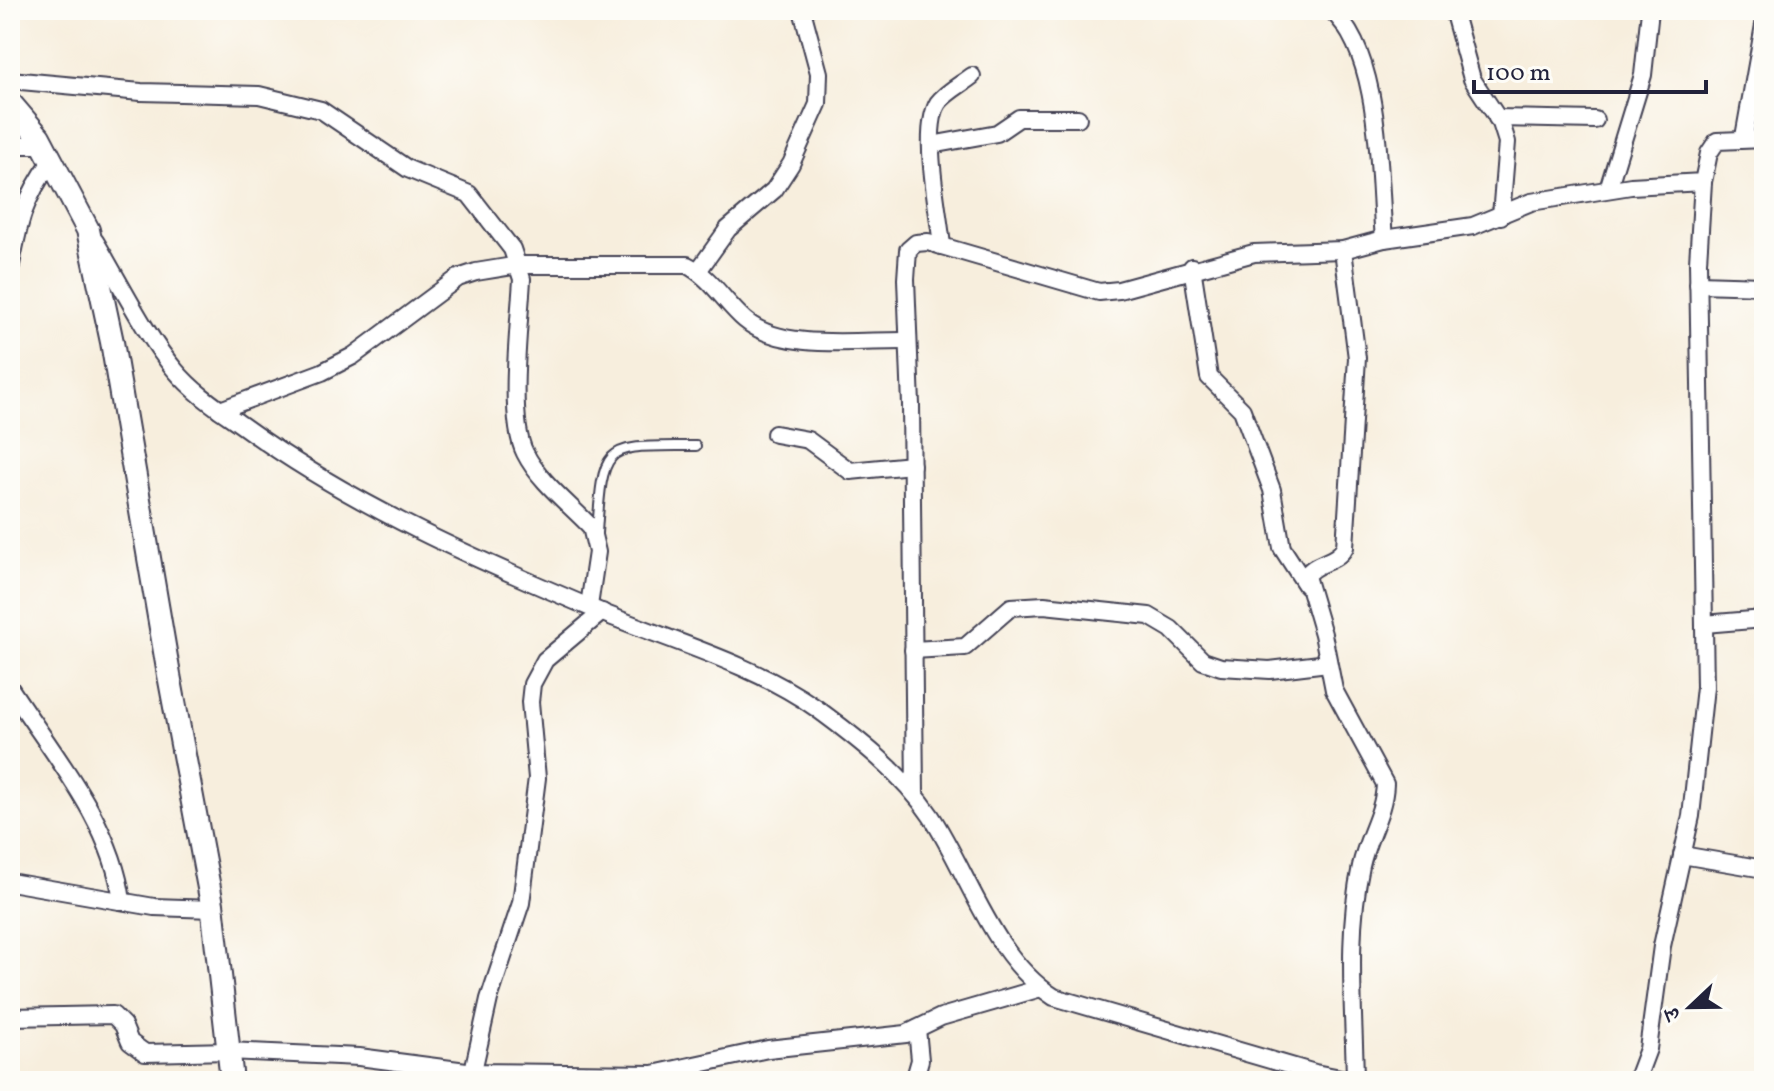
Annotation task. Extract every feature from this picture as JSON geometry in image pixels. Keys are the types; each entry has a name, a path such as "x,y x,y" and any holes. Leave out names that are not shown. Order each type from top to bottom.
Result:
{"street":[{"path":"698,271 728,229 774,190 791,164 818,104 819,73 802,10"},
{"path":"1331,10 1348,17 1370,86 1384,239"},
{"path":"1453,10 1472,79 1497,118 1507,142 1501,216"},
{"path":"1608,189 1643,75 1650,10"},
{"path":"1744,137 1764,25"},
{"path":"942,246 931,145 936,106 972,76"},
{"path":"10,80 141,92 259,95 321,110 408,169 469,194 489,215 519,265 522,279 517,371 518,431 523,451 596,538 595,609 545,660 532,684 530,702 537,778 521,903 489,999 472,1076"},
{"path":"10,103 48,152 88,230 174,370 220,410 341,491 595,609 786,691 815,708 915,794 966,876 1009,956 1054,997 1315,1073 1355,1081 1354,914 1361,865 1378,819 1385,784 1334,690 1320,622 1306,585 1288,560 1278,537 1272,490 1242,410 1209,377 1192,267"},
{"path":"931,145 997,133 1019,118 1078,118"},
{"path":"1497,118 1595,120"},
{"path":"1636,1081 1648,1049 1662,946 1691,816 1705,687 1698,284 1703,182 1712,146 1724,139 1764,139"},
{"path":"10,145 48,152"},
{"path":"10,270 21,212 48,152"},
{"path":"915,794 908,250 916,243 942,246 1099,292 1119,290 1192,267 1254,253 1343,250 1384,239 1473,226 1531,202 1608,189 1703,182"},
{"path":"88,230 112,342 213,909 232,1081"},
{"path":"1306,585 1309,571 1336,558 1345,547 1357,358 1343,250"},
{"path":"220,410 322,372 353,356 458,278 519,265 602,267 674,264 698,271 746,321 776,338 908,341"},
{"path":"1698,284 1764,286"},
{"path":"775,434 808,440 850,471 912,465"},
{"path":"913,650 965,647 1011,607 1044,605 1149,616 1171,629 1192,653 1221,667 1270,670 1328,663"},
{"path":"1704,624 1764,619"},
{"path":"10,688 92,815 114,860 122,901"},
{"path":"1682,855 1764,869"},
{"path":"10,882 165,908 213,909"},
{"path":"10,1017 113,1015 139,1051 229,1051 359,1057 472,1076 653,1074 768,1049 873,1039 917,1029 941,1017 1041,988"},
{"path":"914,1081 920,1060 917,1029"}],"lane":[{"path":"596,538 600,480 607,458 613,452 633,447 696,446"}]}
